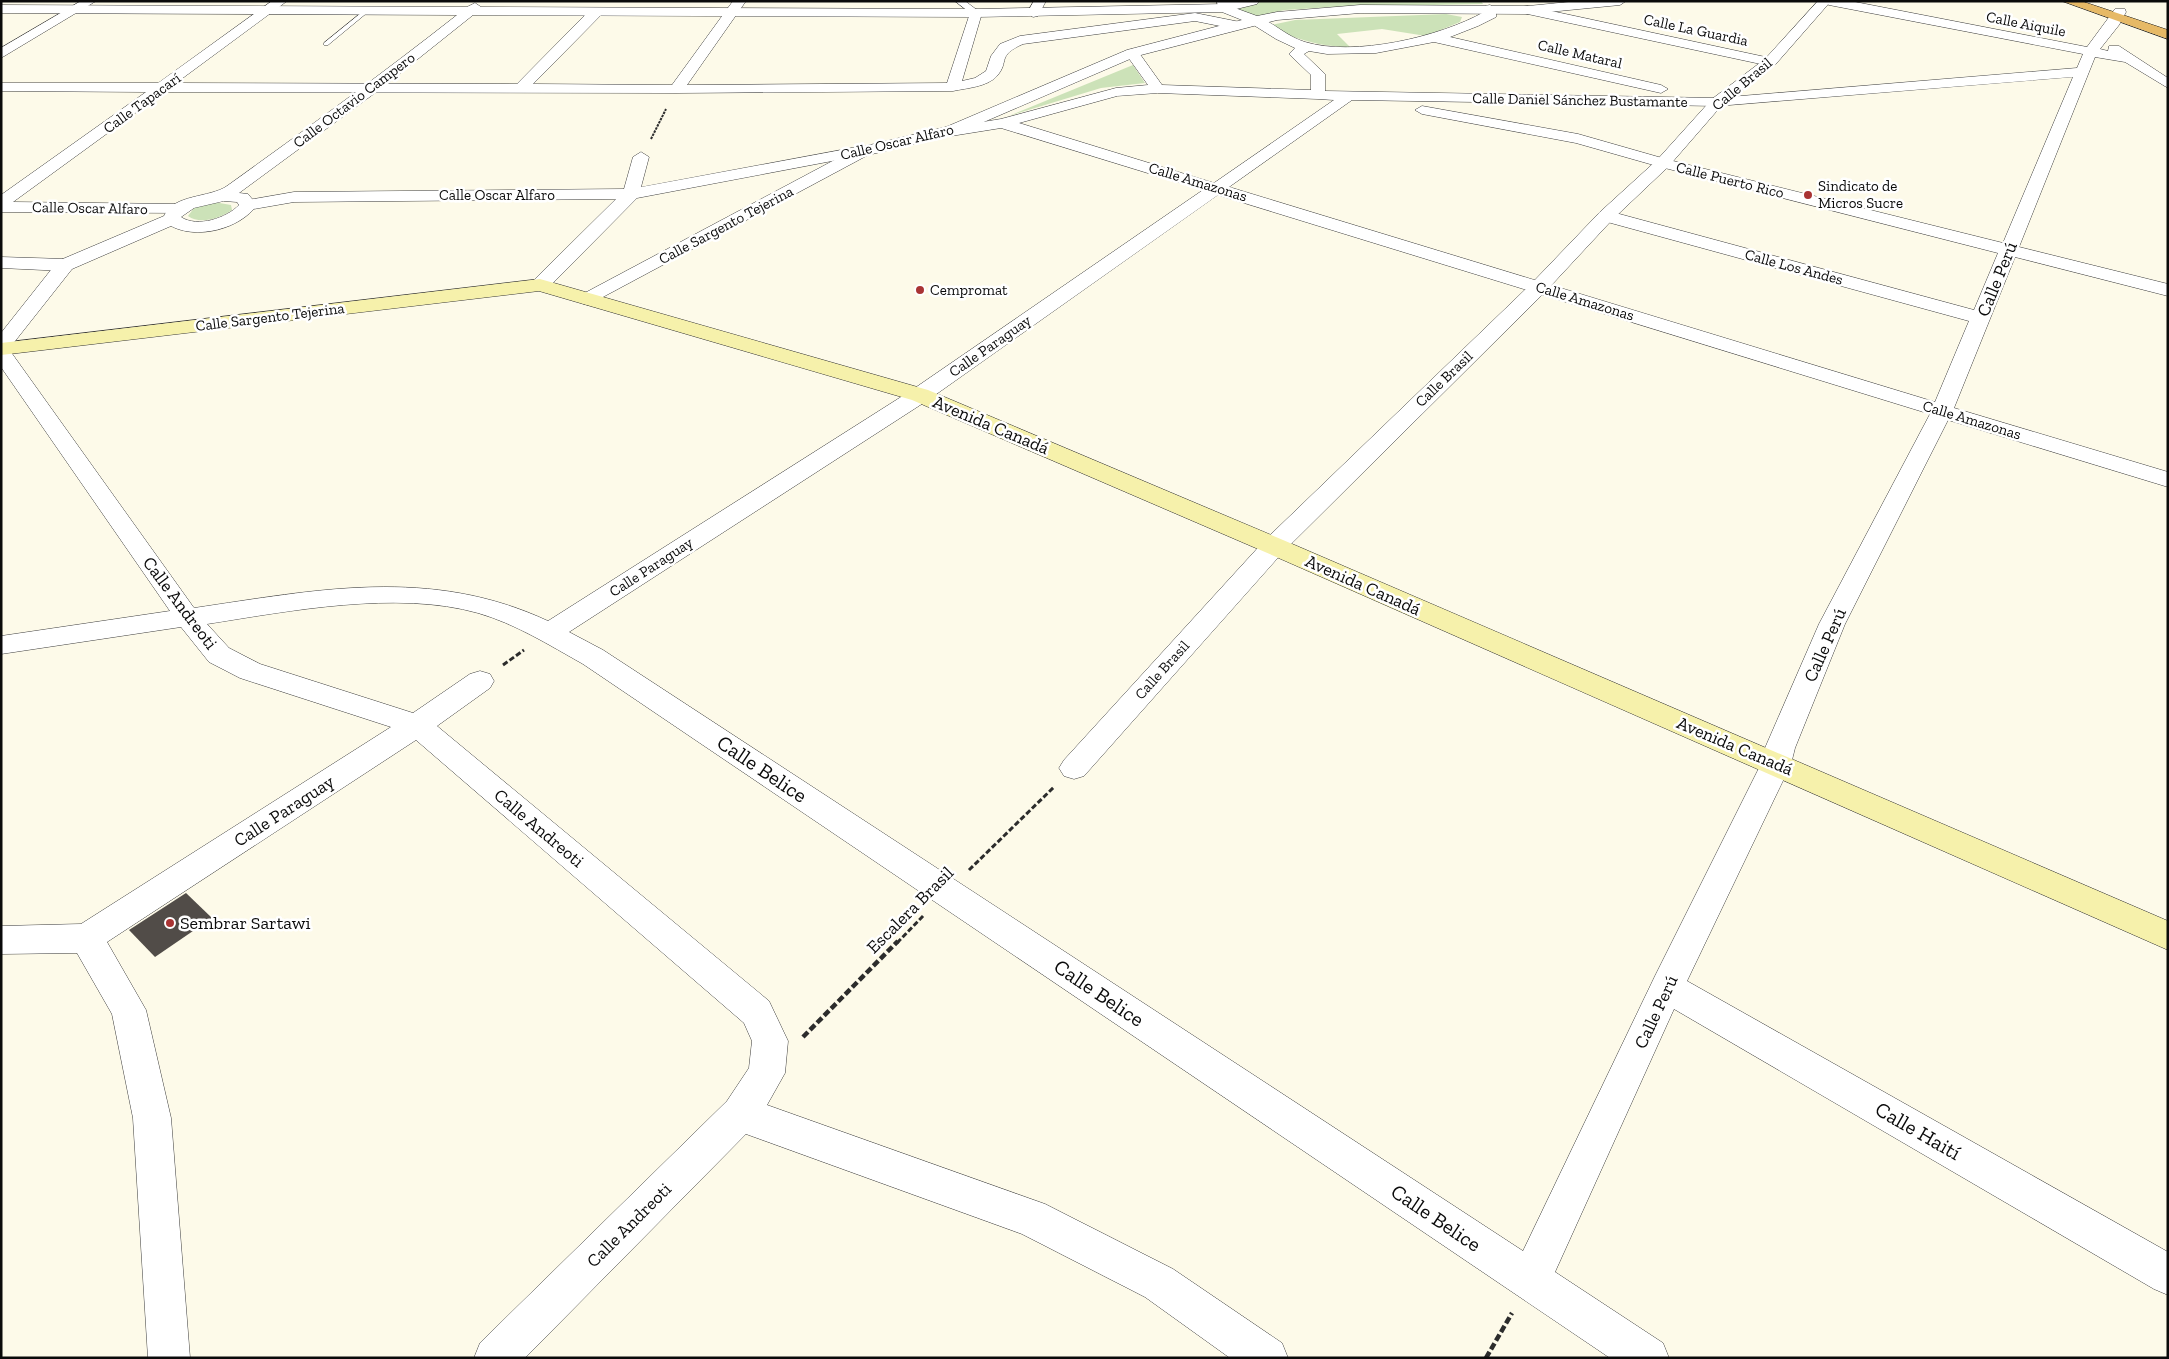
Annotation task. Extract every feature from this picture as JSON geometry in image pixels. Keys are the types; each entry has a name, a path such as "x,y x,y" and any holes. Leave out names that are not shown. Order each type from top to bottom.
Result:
{"highway":[{"path":"2068,1 2168,28"},
{"path":"2089,1 2168,35"}],"main road":[{"name":"Avenida Canadá","path":"540,285 920,395 1274,546 2168,936"},
{"name":"Calle Sargento Tejerina","path":"1,349 540,285"}],"street":[{"path":"1,54 90,1"},
{"name":"Calle Tapacarí","path":"1,203 282,1"},
{"name":"Calle Octavio Campero","path":"224,196 374,87 470,12 481,1"},
{"path":"676,89 740,1"},
{"path":"959,1 976,13"},
{"path":"1,9 976,13 1036,7 1224,5 1253,1"},
{"name":"Calle Oscar Alfaro","path":"1,207 175,214 183,226 206,226 239,215 248,206 294,196 632,194 863,151 951,131 1132,53 1235,25 1277,16 1360,9 1528,10 1620,1"},
{"name":"Calle Brasil","path":"1074,768 1274,546 1539,287 1606,216 1663,163 1714,105 1770,62 1825,1"},
{"name":"Calle Aiquile","path":"1829,1 2086,61"},
{"path":"1224,5 1257,21 1271,32 1306,47 1338,50 1402,45 1436,38 1480,21 1491,14 1490,10"},
{"name":"Calle La Guardia","path":"1528,10 1770,62"},
{"path":"521,88 596,12"},
{"path":"953,87 976,13"},
{"name":"Calle Perú","path":"1530,1280 1667,987 1776,764 1780,748 1832,624 1942,411 2086,61 2119,15"},
{"path":"1,87 676,89 953,87 980,81 992,73 998,56 1005,47 1020,40 1195,17 1235,25"},
{"name":"Calle Mataral","path":"1436,38 1714,105"},
{"path":"1306,47 1296,54 1318,74 1318,95"},
{"path":"1132,53 1158,89"},
{"path":"2086,61 2129,59 2168,84"},
{"name":"Calle Daniel Sánchez Bustamante","path":"951,131 1002,123 1116,92 1158,89 1349,96 1414,103 1541,108 1714,105 2086,61"},
{"name":"Calle Puerto Rico","path":"1349,96 1578,139 1663,163 2168,290"},
{"name":"Calle Paraguay","path":"548,633 920,395 1349,96"},
{"name":"Calle Amazonas","path":"1002,123 1217,187 2168,480"},
{"name":"Calle Sargento Tejerina","path":"588,299 863,151"},
{"path":"540,285 632,194 641,157"},
{"path":"1,262 65,265 175,214 199,200 224,196 242,198 248,206"},
{"name":"Calle Los Andes","path":"1606,216 1981,318"},
{"path":"1,349 65,265"},
{"name":"Calle Andreoti","path":"1,349 188,618 219,655 250,670 417,725 757,1012 770,1041 768,1073 740,1114 495,1358"},
{"name":"Calle Belice","path":"1,645 327,596 420,595 482,605 548,633 593,656 1648,1358"},
{"name":"Calle Paraguay","path":"86,938 417,725 480,681"},
{"path":"1,940 86,938 129,1010 152,1118 169,1358"},
{"name":"Calle Haití","path":"1667,987 2168,1275"},
{"path":"740,1114 1031,1218 1160,1284 1267,1358"}],"lane":[{"path":"326,44 366,11"}],"path":[{"path":"641,157 676,89"},
{"path":"480,681 548,633"},
{"name":"Escalera Brasil","path":"768,1073 947,892 1074,768"},
{"path":"1486,1358 1530,1280"}],"green space":[{"path":"1239,1 1481,1 1483,4 1333,7 1285,10 1258,16 1243,16 1228,4"},
{"path":"1446,14 1462,17 1460,22 1426,36 1382,29 1337,34 1350,47 1339,47 1307,41 1266,26 1295,20"},
{"path":"1133,65 1145,83 1101,88 1009,116"},
{"path":"214,202 231,205 232,210 222,216 204,220 193,219 188,216 194,208"}],"building":[{"name":"Sembrar Sartawi","path":"186,893 212,918 155,957 129,930"}],"place":[{"name":"Sindicato de Micros Sucre","path":"1808,195"},
{"name":"Cempromat","path":"920,290"},
{"name":"Sembrar Sartawi","path":"170,923"}]}
